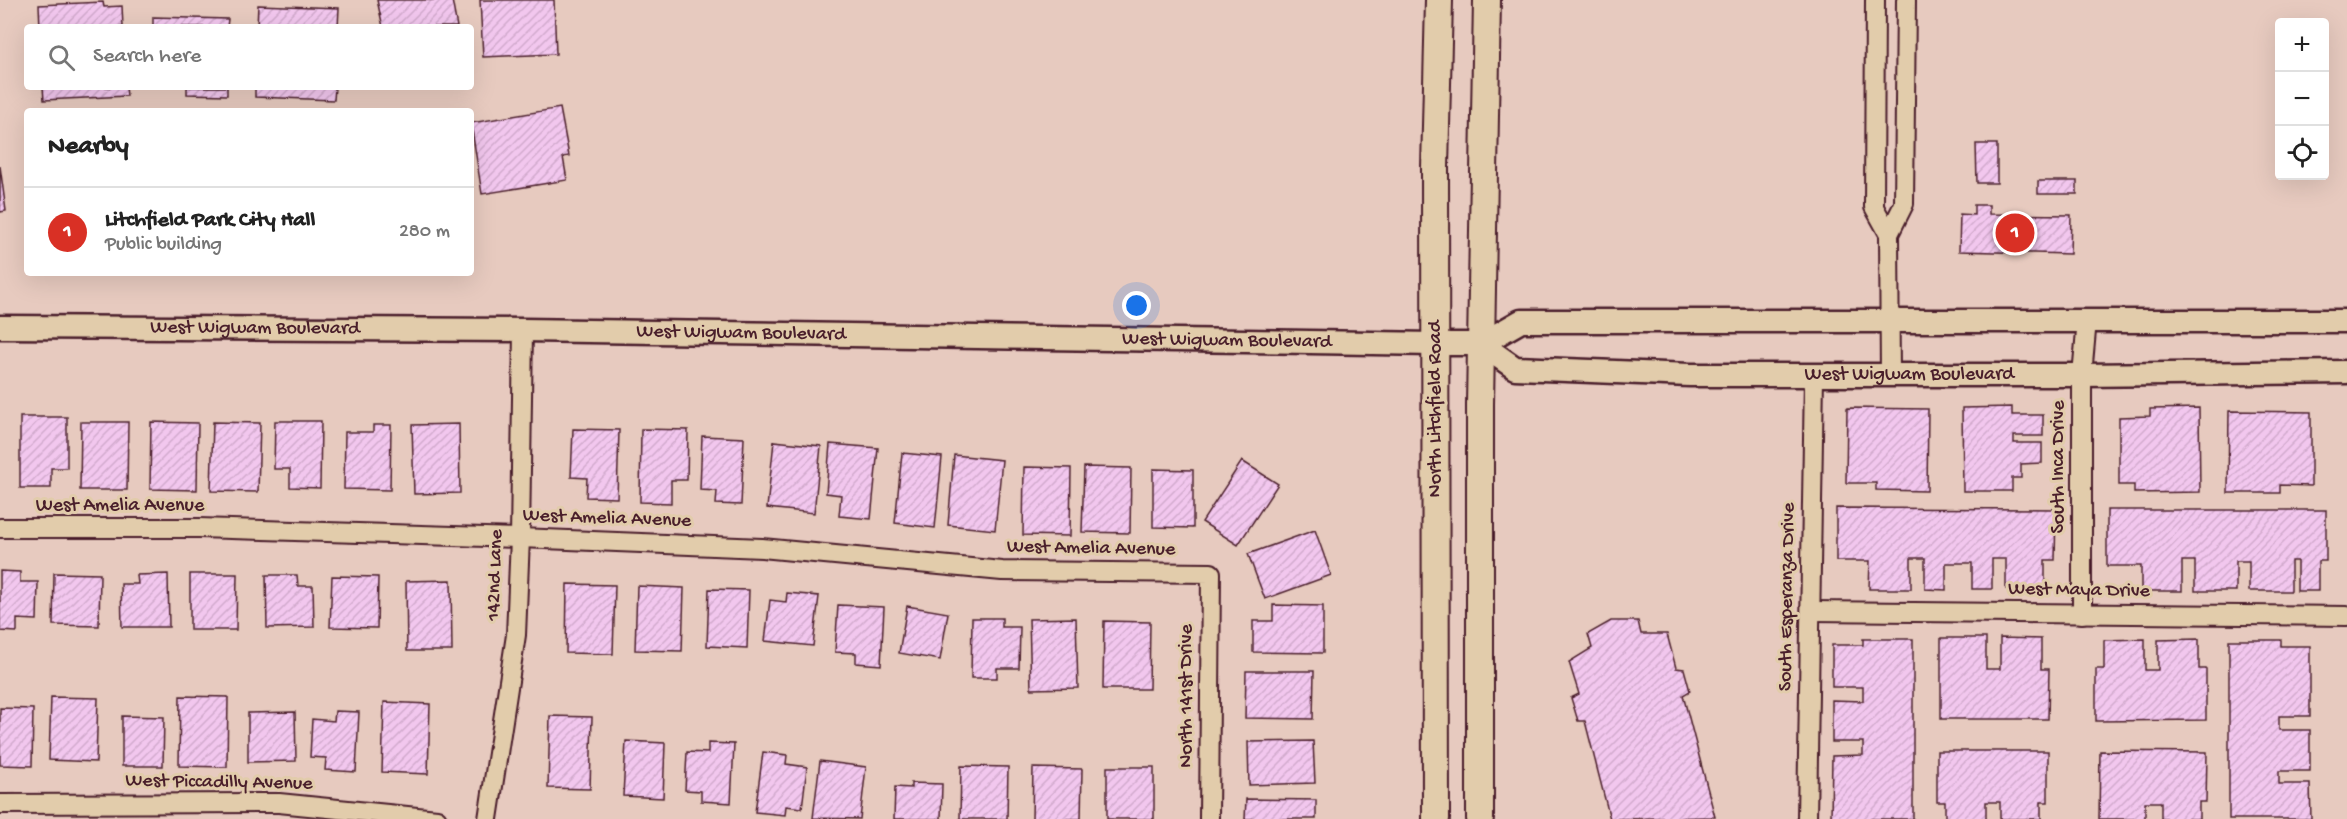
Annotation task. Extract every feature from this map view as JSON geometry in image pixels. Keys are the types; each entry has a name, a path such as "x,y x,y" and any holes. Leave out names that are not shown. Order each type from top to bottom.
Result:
{"main road":[{"name":"North Litchfield Road","path":"1436,819 1435,344 1439,0"},
{"path":"1480,819 1481,344 1487,0"}],"street":[{"path":"1875,0 1874,207 1889,234"},
{"path":"1890,376 1889,234 1904,204 1906,0"},
{"name":"South Inca Drive","path":"2082,614 2082,375 2087,320"},
{"name":"West Wigwam Boulevard","path":"0,327 523,330 1481,344 1521,321 2347,321"},
{"name":"142nd Lane","path":"488,819 516,635 523,330"},
{"name":"West Wigwam Boulevard","path":"1481,344 1515,368 1690,375 1890,376 2347,372"},
{"name":"South Esperanza Drive","path":"1807,819 1814,376"},
{"name":"West Amelia Avenue","path":"0,528 199,528 520,538 762,548 1002,571 1211,573"},
{"name":"North 141st Drive","path":"1209,819 1211,573"},
{"name":"West Maya Drive","path":"1810,611 2347,616"},
{"name":"West Piccadilly Avenue","path":"0,804 279,803 437,819"}],"building":[{"path":"377,0 452,0 456,24 382,24"},
{"path":"480,0 554,0 556,54 483,57"},
{"path":"103,2 104,7 122,6 123,24 40,24 39,5"},
{"path":"258,5 339,8 338,24 257,24"},
{"path":"153,17 228,19 227,24 153,24"},
{"path":"43,90 126,90 127,96 44,100"},
{"path":"187,90 227,90 227,95 187,94"},
{"path":"255,90 335,90 334,100 255,97"},
{"path":"560,108 569,156 563,157 567,180 482,194 474,142 474,122"},
{"path":"1976,144 1997,144 1997,183 1977,183"},
{"path":"0,166 6,211 0,212"},
{"path":"2038,181 2077,181 2077,194 2038,194"},
{"path":"1974,205 1989,205 1989,214 2071,215 2070,254 1959,251 1960,214 1974,215"},
{"path":"2012,407 2012,415 2043,415 2043,436 2014,436 2014,443 2042,443 2042,463 2021,464 2021,478 2012,478 2012,491 1963,491 1962,408"},
{"path":"1847,408 1928,409 1927,491 1876,490 1876,483 1846,483"},
{"path":"2199,408 2200,492 2134,493 2134,485 2119,485 2119,417 2150,416 2150,409"},
{"path":"2229,411 2311,412 2311,486 2280,485 2280,493 2228,493"},
{"path":"20,417 67,417 67,468 51,468 51,488 20,488"},
{"path":"275,421 321,421 320,488 290,487 290,469 274,469"},
{"path":"81,422 128,422 127,490 80,490"},
{"path":"151,422 198,423 197,490 150,489"},
{"path":"213,422 260,423 258,492 211,491"},
{"path":"459,424 460,493 414,494 412,425"},
{"path":"373,425 391,425 390,490 344,489 345,432 373,432"},
{"path":"573,429 619,430 617,498 586,497 587,478 571,477"},
{"path":"641,429 688,430 687,480 671,480 671,503 640,502"},
{"path":"702,436 744,438 741,505 716,504 717,491 700,490"},
{"path":"774,441 821,446 814,513 767,508"},
{"path":"830,444 878,448 871,519 839,516 841,495 826,493"},
{"path":"902,453 942,457 935,528 895,523"},
{"path":"954,455 1002,460 995,530 948,525"},
{"path":"1242,461 1278,484 1238,545 1202,522"},
{"path":"1024,467 1071,468 1070,536 1023,535"},
{"path":"1084,467 1131,468 1130,533 1082,532"},
{"path":"1153,469 1193,470 1193,528 1153,527"},
{"path":"1836,508 2056,509 2055,560 2045,560 2045,590 2006,589 2006,559 1992,559 1992,589 1972,589 1972,563 1946,563 1946,590 1925,589 1925,558 1911,558 1911,589 1869,589 1870,561 1836,561"},
{"path":"2107,510 2326,510 2326,561 2318,561 2318,591 2297,591 2297,561 2291,561 2291,591 2249,591 2249,561 2236,561 2236,591 2195,591 2195,561 2182,561 2182,591 2141,591 2141,566 2107,566"},
{"path":"1315,530 1331,575 1265,599 1248,554"},
{"path":"0,571 20,572 20,582 38,582 37,620 17,619 17,632 0,631"},
{"path":"54,573 100,574 99,626 53,625"},
{"path":"168,574 169,627 122,627 121,584 138,584 137,575"},
{"path":"190,574 237,574 236,630 190,630"},
{"path":"266,575 297,575 298,586 313,586 314,627 267,628"},
{"path":"332,576 378,577 377,628 330,627"},
{"path":"451,580 452,651 407,651 406,581"},
{"path":"567,584 615,585 613,654 566,653"},
{"path":"637,586 684,588 682,651 635,650"},
{"path":"709,589 749,590 747,648 707,646"},
{"path":"787,593 819,596 813,646 765,641 770,600 786,602"},
{"path":"838,605 884,607 881,665 856,663 856,653 835,652"},
{"path":"1273,605 1323,606 1323,653 1253,652 1253,621 1273,621"},
{"path":"907,606 948,613 940,660 899,653"},
{"path":"972,618 1002,618 1002,627 1020,627 1019,668 997,668 997,678 971,678"},
{"path":"1076,618 1078,688 1031,689 1029,619"},
{"path":"1104,621 1150,622 1149,689 1103,689"},
{"path":"1611,621 1638,621 1641,634 1667,634 1676,668 1684,669 1690,691 1683,695 1715,817 1610,819 1585,721 1578,721 1571,698 1579,694 1569,662 1592,648 1588,634"},
{"path":"1941,638 1986,638 1986,669 2000,669 2000,638 2041,639 2041,669 2049,669 2048,719 1941,719"},
{"path":"1863,639 1913,639 1913,819 1831,819 1832,756 1863,755 1863,742 1832,742 1832,700 1863,701 1863,687 1832,687 1832,645 1863,645"},
{"path":"2145,639 2145,670 2158,670 2158,640 2199,639 2199,669 2206,669 2206,720 2096,721 2096,669 2104,669 2104,640"},
{"path":"2229,640 2281,640 2281,646 2310,646 2310,716 2279,716 2279,730 2310,730 2310,771 2279,771 2279,784 2310,784 2311,819 2229,819"},
{"path":"1246,671 1314,671 1313,719 1245,718"},
{"path":"180,696 228,697 227,767 179,766"},
{"path":"51,697 98,698 96,762 49,760"},
{"path":"384,702 430,704 428,774 382,772"},
{"path":"0,708 33,709 32,766 0,765"},
{"path":"335,711 359,712 356,772 325,770 326,758 310,757 312,719 334,721"},
{"path":"295,712 296,761 248,762 248,713"},
{"path":"122,716 164,717 163,766 122,766"},
{"path":"550,716 592,717 590,789 548,788"},
{"path":"626,741 665,743 663,798 623,796"},
{"path":"1313,741 1315,783 1249,785 1248,742"},
{"path":"708,743 734,744 731,803 701,801 701,791 685,790 687,752 708,753"},
{"path":"1937,751 2048,751 2048,802 2041,802 2041,819 2000,819 2000,802 1986,802 1986,819 1945,819 1945,802 1937,802"},
{"path":"2100,751 2207,752 2206,802 2199,802 2199,819 2161,819 2161,802 2145,802 2145,819 2099,819"},
{"path":"763,752 787,755 786,764 807,767 802,808 786,806 785,815 755,812"},
{"path":"820,761 866,767 860,819 813,818"},
{"path":"961,766 1008,767 1007,819 960,819"},
{"path":"1107,767 1154,767 1154,819 1107,819"},
{"path":"1033,768 1082,769 1081,819 1032,819"},
{"path":"911,783 942,784 941,819 894,819 895,787 911,788"},
{"path":"1246,799 1316,800 1316,819 1245,819"}],"place":[{"name":"Litchfield Park City Hall","path":"2015,233"}]}
